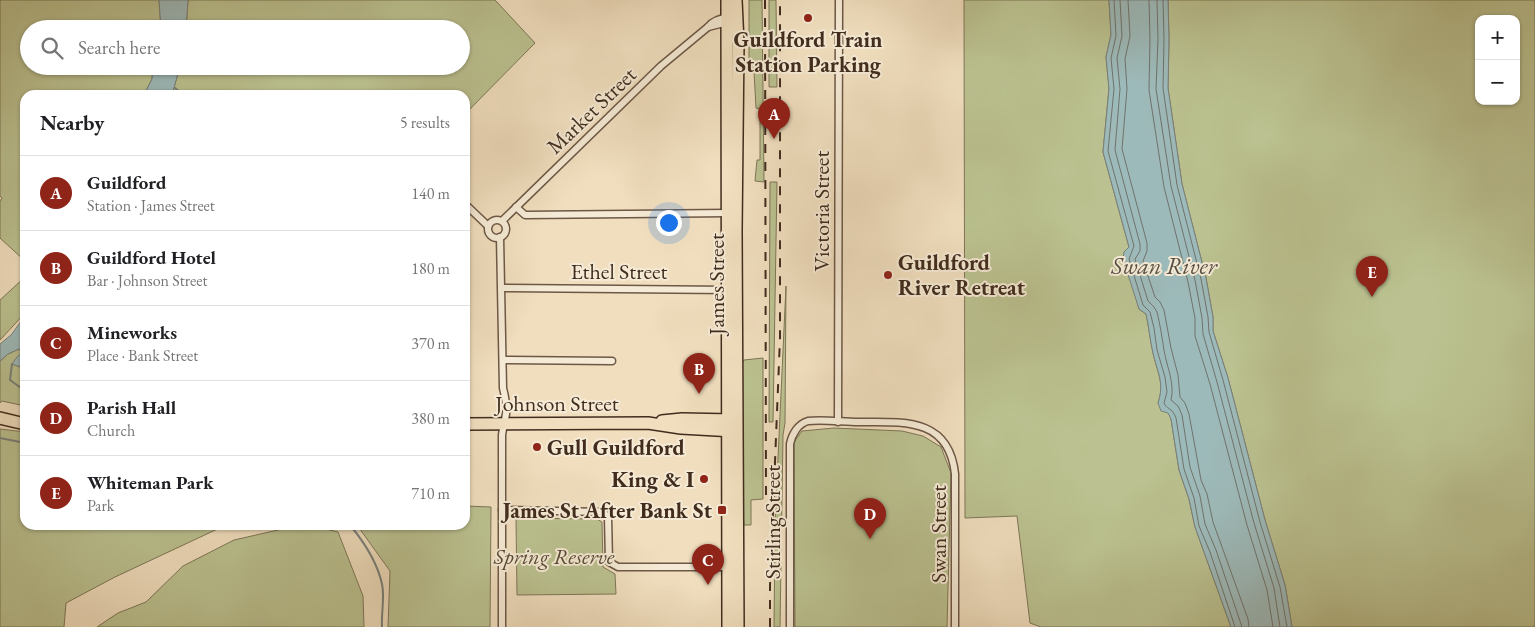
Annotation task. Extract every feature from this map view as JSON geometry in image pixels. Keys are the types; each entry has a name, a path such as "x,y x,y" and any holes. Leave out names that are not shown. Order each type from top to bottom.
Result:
{"highway":[{"name":"James Street","path":"727,0 732,19 737,57 736,202 732,290 733,567 738,627"},
{"name":"James Street","path":"732,290 727,214 727,101 732,19 736,0"},
{"path":"727,101 730,64 732,59 737,57"},
{"path":"0,418 20,423"},
{"name":"Johnson Street","path":"470,424 648,423 682,419 733,425"},
{"name":"James Street","path":"728,627 733,567"}],"street":[{"name":"Victoria Street","path":"838,422 839,0"},
{"name":"Market Street","path":"502,221 661,66 708,27 732,19"},
{"path":"516,207 525,215 727,214 732,211 736,202"},
{"path":"470,209 488,226"},
{"path":"500,238 493,238 488,233 488,226 492,221 502,221 506,228 500,238 503,388 506,401 506,414 503,423 502,627"},
{"name":"Ethel Street","path":"502,288 732,290"},
{"path":"502,360 612,361"},
{"name":"Stirling Street","path":"790,627 790,444 794,432 807,421 838,422"},
{"name":"Swan Street","path":"838,422 905,422 916,424 933,431 946,444 953,458 955,474 955,627"},
{"path":"502,510 604,512 608,517 609,562 618,567 733,567"}],"green space":[{"path":"0,0 159,0 160,20 20,20 20,75 152,75 152,79 146,90 20,90 20,256 0,238 0,201 2,198 0,196"},
{"path":"188,0 495,0 535,43 470,109 470,90 173,90 178,75 470,75 470,20 187,20"},
{"path":"749,0 762,0 764,182 755,181 757,160 760,160 760,109 756,108 754,72 749,58"},
{"path":"769,0 776,0 777,87 769,87"},
{"path":"964,0 1109,0 1111,35 1106,57 1109,88 1103,152 1129,247 1124,252 1139,309 1146,314 1161,383 1158,403 1169,413 1171,419 1179,470 1189,499 1195,527 1231,627 1041,627 1030,623 1017,516 965,518"},
{"path":"1168,0 1535,0 1535,627 1292,627 1285,585 1265,520 1228,378 1213,331 1213,317 1206,278 1182,184 1168,88"},
{"path":"770,182 777,182 773,422 769,422"},
{"path":"20,282 20,318 0,340 0,300"},
{"path":"786,286 780,627 774,627 775,523"},
{"path":"20,350 20,356 12,364 20,367 20,405 2,401 0,403 0,361 8,354"},
{"path":"763,358 763,499 751,500 751,525 744,525 742,504 742,364 744,360"},
{"path":"834,428 902,431 923,436 941,447 951,473 947,627 795,627 794,442 802,431"},
{"path":"0,429 20,431 20,530 215,530 115,577 66,603 64,627 0,627"},
{"path":"470,506 491,507 490,627 388,627 390,571 361,530 470,530"},
{"name":"Spring Reserve","path":"516,518 597,519 602,522 603,567 615,574 616,594 517,595"},
{"path":"278,530 330,530 338,532 363,596 364,627 97,627 118,613 146,602 183,566 234,540"}],"water":[{"path":"159,0 188,0 187,20 160,20"},
{"name":"Swan River","path":"1109,0 1168,0 1168,88 1182,184 1206,278 1213,317 1213,331 1228,378 1265,520 1285,585 1292,627 1231,627 1195,527 1189,499 1179,470 1171,419 1168,413 1161,411 1158,403 1161,389 1160,377 1152,348 1146,314 1139,309 1123,259 1124,252 1129,247 1103,152 1109,89 1106,57 1111,35"},
{"path":"152,75 178,75 173,90 146,90"},
{"path":"20,323 20,350 19,349 8,354 0,361 0,344 11,335"},
{"path":"20,355 20,367 12,364"}],"waterway":[{"path":"12,364 10,380 20,387"},
{"path":"0,438 20,442"},
{"path":"354,530 369,552 380,576 383,594 382,627"}],"railway":[{"path":"765,0 766,502"},
{"path":"770,627 780,338 780,0"}],"place":[{"name":"Guildford Train Station Parking","path":"808,18"},
{"name":"Guildford","path":"774,139"},
{"name":"Guildford River Retreat","path":"888,275"},
{"name":"Whiteman Park","path":"1372,297"},
{"name":"Guildford Hotel","path":"699,394"},
{"name":"Gull Guildford","path":"537,447"},
{"name":"King & I","path":"704,479"},
{"name":"James St After Bank St","path":"722,510"},
{"name":"Parish Hall","path":"870,539"},
{"name":"Mineworks","path":"708,585"}]}
